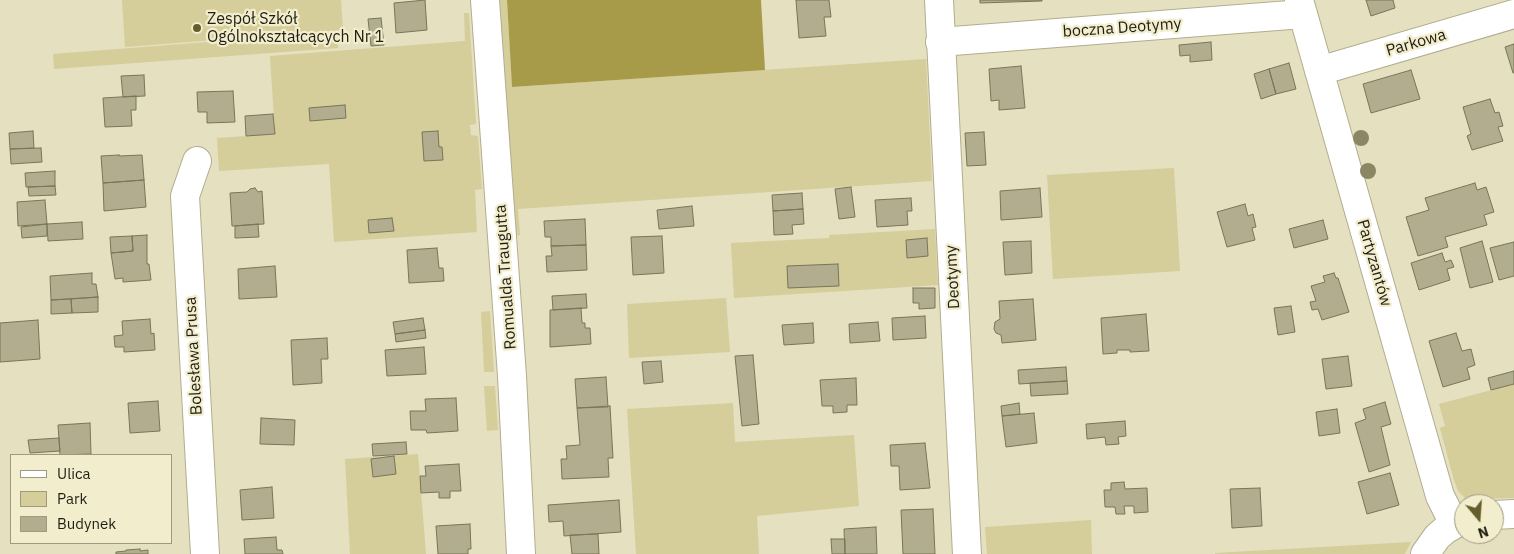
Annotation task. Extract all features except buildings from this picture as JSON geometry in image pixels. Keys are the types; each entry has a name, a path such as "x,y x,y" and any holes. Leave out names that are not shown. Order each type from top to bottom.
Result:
{"street":[{"name":"Romualda Traugutta","path":"485,0 510,347 521,554"},
{"name":"Deotymy","path":"939,0 967,554"},
{"name":"boczna Deotymy","path":"940,42 1301,7"},
{"name":"Partyzantów","path":"1301,7 1440,496 1454,515"},
{"name":"Parkowa","path":"1319,71 1514,14"},
{"name":"Bolesława Prusa","path":"197,161 185,196 205,554"},
{"path":"1425,554 1437,537 1454,525"}],"green space":[{"path":"122,0 341,0 343,30 125,47"},
{"path":"495,0 507,0 512,87 926,59 932,181 518,209 520,235 513,236"},
{"path":"464,13 469,13 476,124 470,125 471,135 478,136 482,189 475,190 477,232 334,242 329,164 219,171 217,138 275,134 270,56 465,41"},
{"path":"337,32 338,48 54,69 53,54"},
{"path":"1174,168 1180,271 1053,279 1047,175"},
{"path":"935,229 938,285 734,298 731,243 829,238 829,235"},
{"path":"726,298 730,352 629,358 627,304"},
{"path":"490,311 494,372 484,372 481,312"},
{"path":"1514,384 1514,498 1504,498 1504,494 1461,494 1458,491 1440,428 1445,426 1439,404"},
{"path":"484,386 495,386 498,430 487,431"},
{"path":"733,403 735,442 854,435 859,506 757,516 759,554 636,554 627,409"},
{"path":"418,454 426,554 350,554 345,459"},
{"path":"1091,520 1092,554 987,554 985,527"},
{"path":"1411,542 1405,554 1215,554 1215,553"}],"shaded area":[{"path":"507,0 761,0 765,70 512,87"}],"place":[{"name":"Zespół Szkół Ogólnokształcących Nr 1","path":"197,28"}]}
